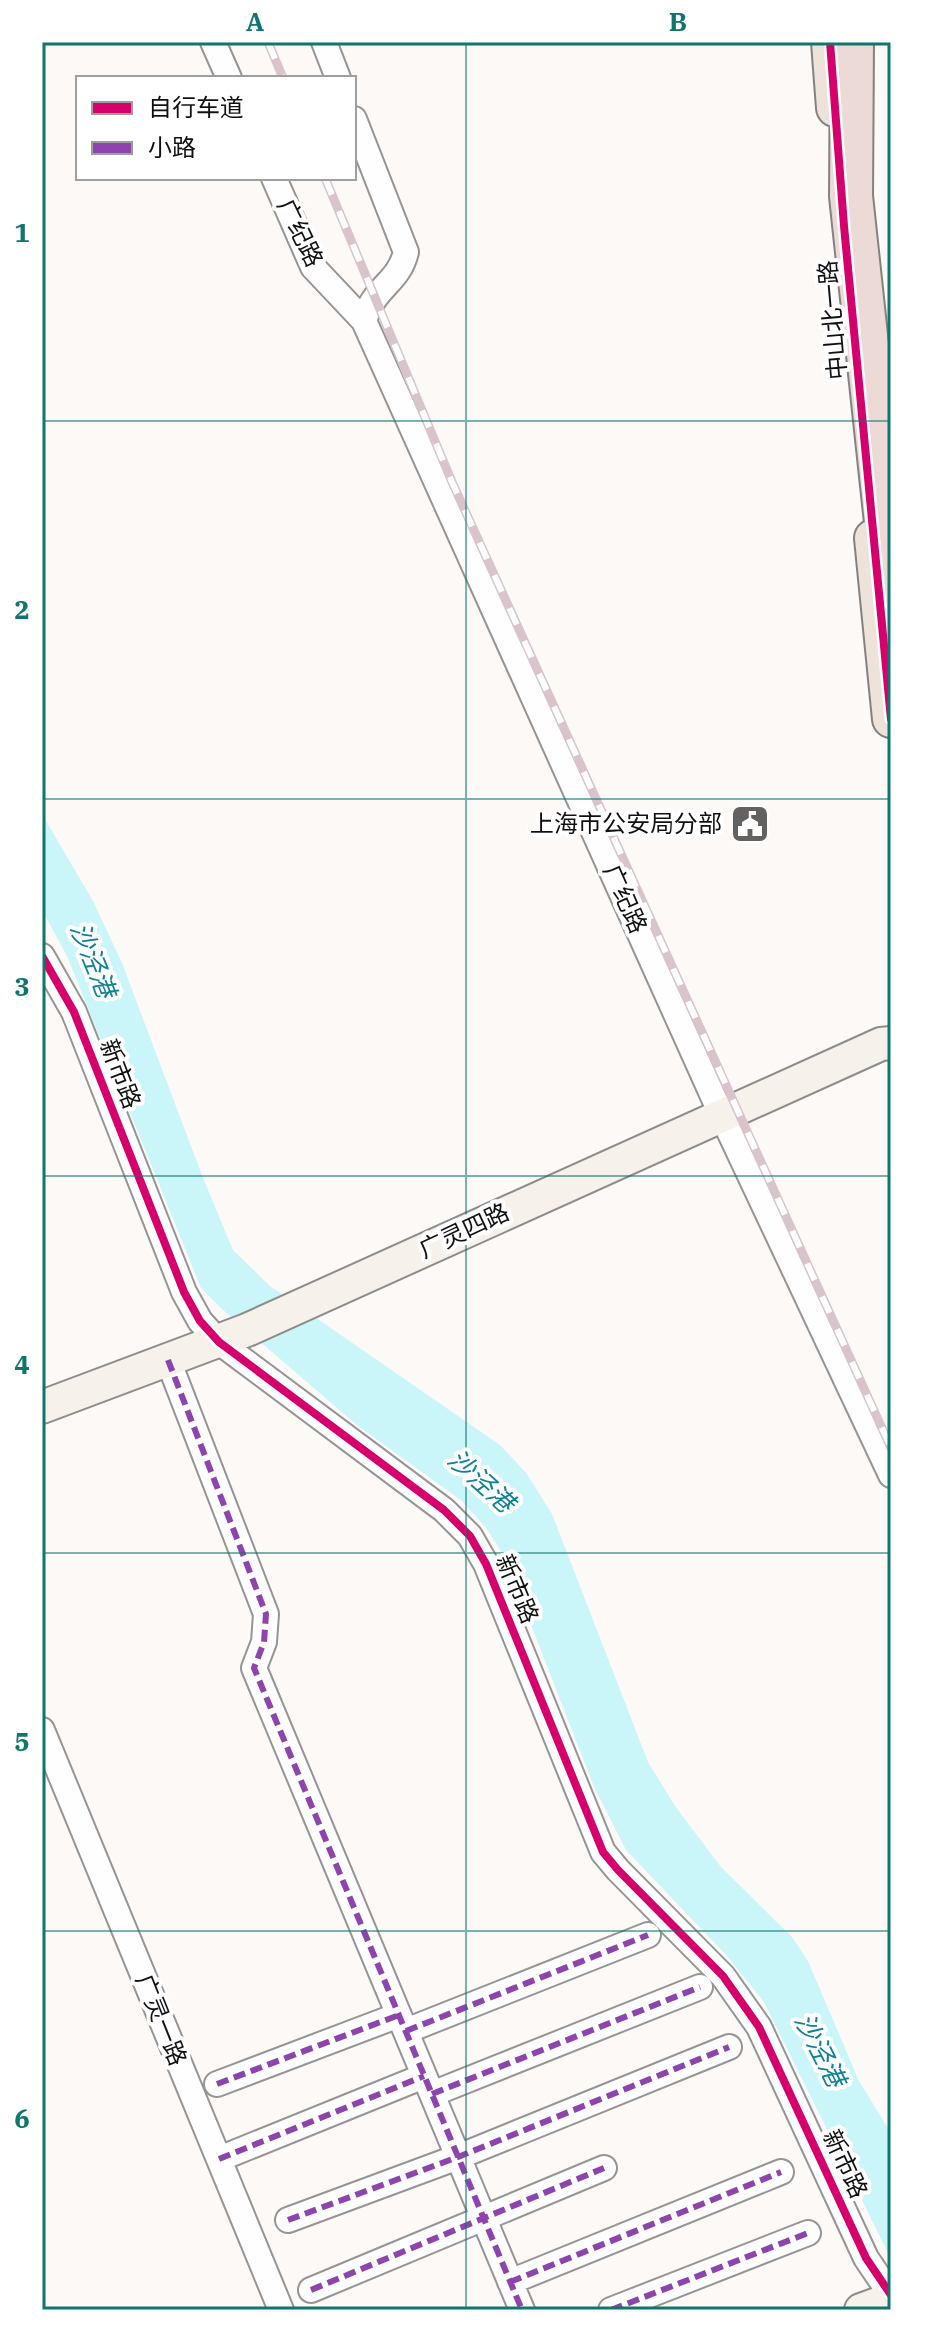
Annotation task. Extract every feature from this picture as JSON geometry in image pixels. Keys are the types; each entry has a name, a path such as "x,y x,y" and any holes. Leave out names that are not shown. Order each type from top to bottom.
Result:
{"highway":[{"path":"873,42 873,91 891,364"},
{"path":"835,45 885,582"}],"main road":[{"path":"885,582 891,640"},
{"path":"885,582 891,719"},
{"name":"广灵四路","path":"42,1407 227,1338 888,1040"},
{"path":"861,2310 891,2297"}],"street":[{"path":"213,42 228,76"},
{"path":"324,42 337,76"},
{"path":"356,124 406,252 402,267 369,304 364,321"},
{"name":"广纪路","path":"275,180 313,267 364,321 721,1114 891,1475"},
{"name":"新市路","path":"45,968 74,1012 184,1292 200,1321 227,1338 444,1510 470,1536 486,1564 603,1852 723,1976 759,2027 866,2258 891,2297"},
{"path":"168,1360 266,1614 264,1642 254,1668 522,2310"},
{"name":"广灵一路","path":"42,1730 281,2310"},
{"path":"217,2084 402,2023 648,1935"},
{"path":"219,2159 700,1987"},
{"path":"288,2220 458,2157 729,2047"},
{"path":"311,2290 604,2168"},
{"path":"510,2282 781,2172"},
{"path":"611,2310 808,2233"}],"water":[{"name":"沙泾港","path":"42,814 93,901 122,963 233,1250 270,1286 500,1445 527,1474 552,1514 648,1762 675,1806 721,1867 792,1937 808,1961 859,2081 891,2133 891,2259 764,2002 726,1955 626,1850 594,1787 505,1558 487,1529 462,1501 358,1426 201,1288 67,956 42,910"}],"railway":[{"path":"268,42 282,76"},
{"path":"326,180 452,482 891,1448"}],"marked path":[{"path":"168,1360 266,1614 264,1642 254,1668 522,2310"},
{"path":"406,2031 648,1935"},
{"path":"432,2094 700,1987"},
{"path":"217,2084 399,2015"},
{"path":"288,2220 458,2157 729,2047"},
{"path":"219,2159 424,2076"},
{"path":"311,2290 604,2168"},
{"path":"510,2282 781,2172"},
{"path":"611,2310 808,2233"}],"cycle path":[{"name":"中山北一路","path":"830,42 844,226 891,719"},
{"path":"42,956 74,1012 184,1292 200,1321 219,1342 444,1510 470,1536 486,1564 603,1852 723,1976 759,2027 866,2258 891,2295"}],"place":[{"name":"上海市公安局分部","path":"750,824"}]}
